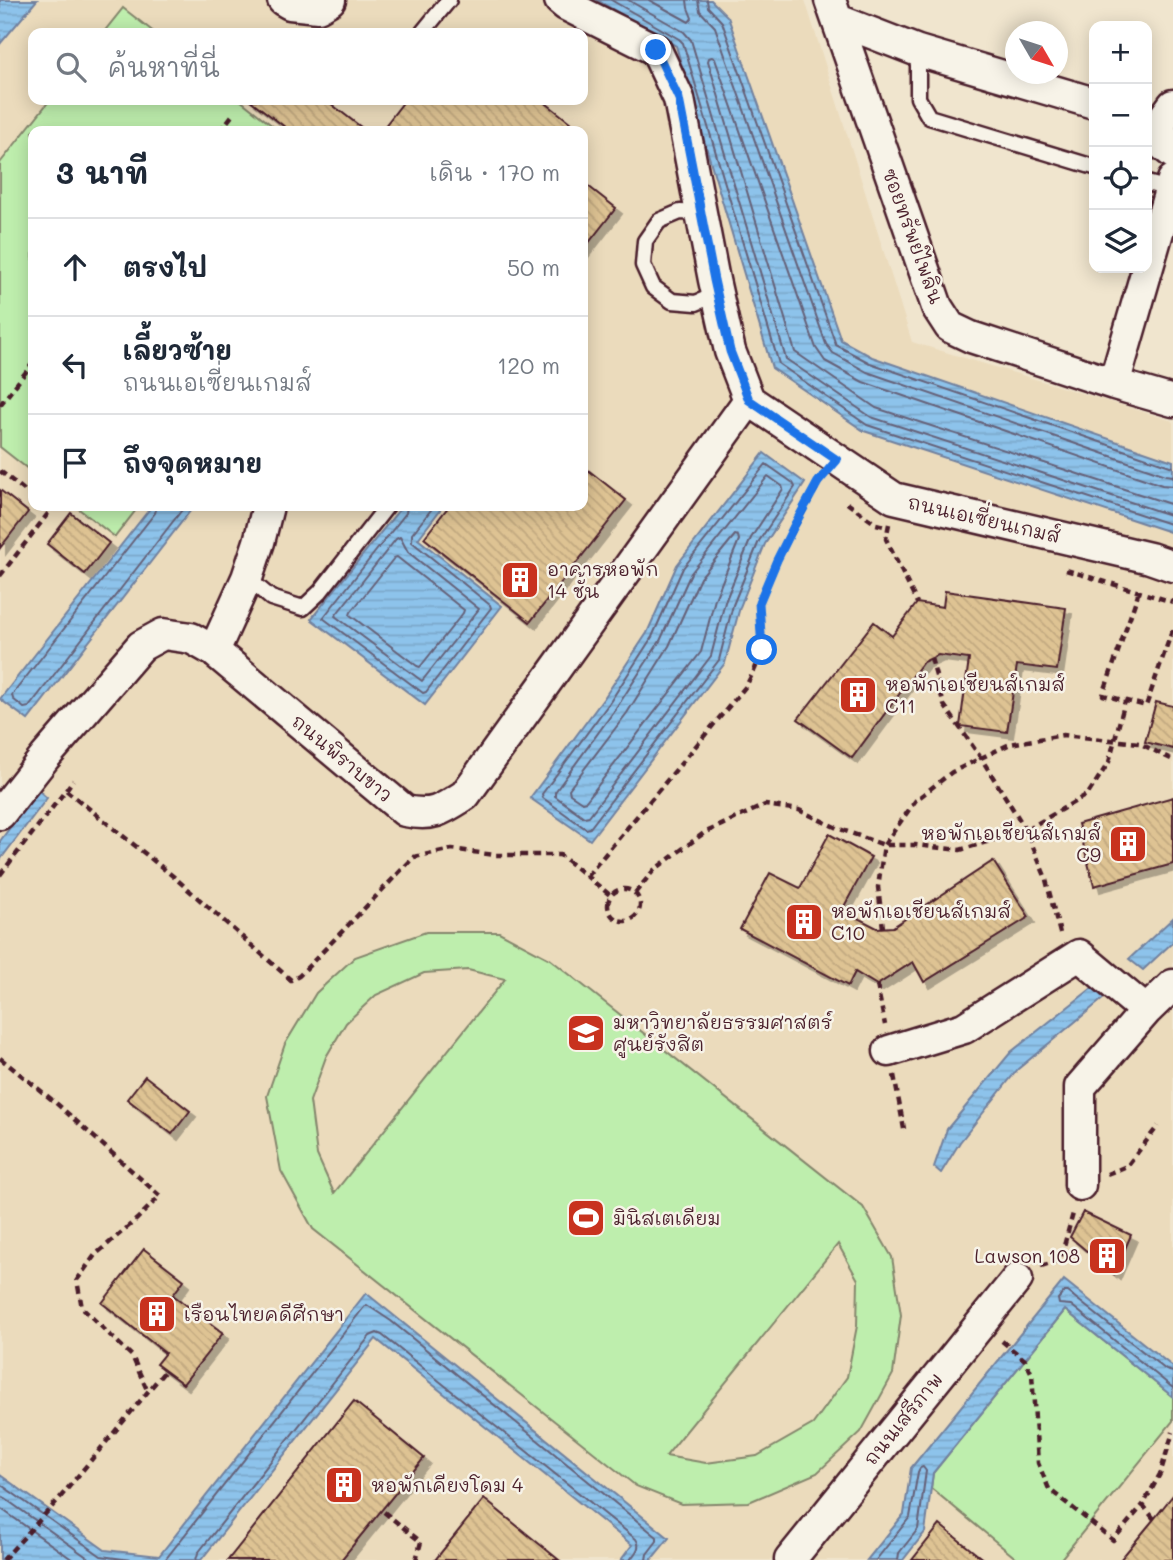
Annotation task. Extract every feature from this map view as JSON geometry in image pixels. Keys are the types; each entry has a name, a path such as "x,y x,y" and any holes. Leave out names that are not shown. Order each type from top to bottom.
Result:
{"street":[{"path":"283,0 290,4 318,7 330,0"},
{"path":"559,0 656,50 679,99 730,351 749,400"},
{"path":"834,10 918,51 1089,102"},
{"name":"ซอยทรัพย์ไพลิน","path":"834,10 937,307 950,327 971,337 1173,401"},
{"path":"1160,115 1163,145 1173,153"},
{"path":"1114,384 1163,184"},
{"name":"ถนนเอเซี่ยนเกมส์","path":"749,400 894,498 1161,562"},
{"name":"ถนนพิราบขาว","path":"0,814 45,757 141,646 163,634 191,638 214,651 405,811 421,814 442,810 465,795 749,400"},
{"path":"214,651 247,578 267,511"},
{"path":"889,1051 964,1028 1079,956 1146,1011"},
{"path":"1080,1185 1080,1087 1146,1011 1173,985"},
{"name":"ถนนเสรีภาพ","path":"790,1560 1017,1279"}],"lane":[{"path":"426,28 449,0"},
{"path":"918,51 918,98 929,117 1089,165"},
{"path":"702,213 680,212 659,222 645,241 643,265 653,287 672,301 695,303 717,294"},
{"path":"247,578 271,598 303,608 320,592 383,511"}],"path":[{"path":"224,126 234,113"},
{"path":"0,405 28,369"},
{"path":"587,876 746,686 762,650 759,603 777,560 818,482 837,460"},
{"path":"0,471 28,493"},
{"path":"894,498 886,539 917,603"},
{"path":"0,576 50,511"},
{"path":"1161,562 1103,695 1146,706 1173,628"},
{"path":"931,658 944,705 1026,830 1045,876 1068,963"},
{"path":"635,893 654,870 704,833 765,805 799,810 837,828 884,845 960,850 1026,830 1088,794 1108,762 1125,701"},
{"path":"883,928 878,887 884,845 916,800 952,772 1010,744 1063,735 1139,743 1173,760"},
{"path":"0,875 73,780"},
{"path":"66,790 174,877 291,980 299,976 414,858 452,849 494,855 560,855 611,895"},
{"path":"625,889 635,893 640,901 637,915 627,921 616,920 608,912 611,895 615,891 625,889"},
{"path":"0,1058 56,1103 160,1196 138,1219 95,1255 78,1280 82,1308 132,1356 148,1392"},
{"path":"1060,1260 1080,1185 1127,1166 1158,1126"},
{"path":"1009,1348 1025,1360 1032,1374 1038,1462 1049,1489 1113,1540 1143,1506 1160,1474 1173,1432"},
{"path":"4,1560 58,1500 165,1371"},
{"path":"1143,1506 1154,1518"},
{"path":"384,1512 421,1542 416,1560"}],"shaded area":[{"name":"มหาวิทยาลัยธรรมศาสตร์ ศูนย์รังสิต","path":"0,0 805,0 912,342 1173,421 1173,1560 0,1560"}],"green space":[{"path":"123,8 149,28 107,28"},
{"path":"46,105 246,105 273,126 29,126"},
{"path":"28,128 28,469 0,447 0,163"},
{"path":"81,511 135,511 115,537"},
{"name":"มินิสเตเดียม","path":"426,932 499,932 550,959 863,1207 892,1257 901,1315 893,1374 861,1432 817,1473 749,1502 681,1504 636,1486 313,1229 281,1171 267,1096 285,1044 316,993 355,957","holes":["468,970 505,979 334,1193 317,1155 310,1101 326,1057 346,1023 376,995 424,973","838,1244 858,1280 857,1326 847,1377 813,1424 757,1456 706,1463 666,1456"]},
{"path":"1065,1310 1173,1397 1173,1421 1060,1560 1018,1560 931,1488 933,1473"}],"water":[{"path":"0,0 37,0 0,44"},
{"path":"597,0 711,0 728,17 841,340 872,357 1173,461 1173,533 864,431 772,368 676,46"},
{"path":"764,453 805,483 765,544 740,607 725,663 590,840 530,798 604,698 647,633 677,565"},
{"path":"148,511 190,511 28,720 0,699"},
{"path":"398,511 439,511 418,539 502,606 425,705 311,619"},
{"path":"38,790 47,798 0,860 0,841"},
{"path":"1173,918 1173,942 1143,970 1129,959"},
{"path":"1092,988 1104,998 1018,1069 960,1142 941,1173 934,1167 947,1129 1011,1052"},
{"path":"1064,1280 1173,1367 1173,1397 1065,1310 933,1473 925,1532 903,1560 867,1560 904,1514 911,1468"},
{"path":"366,1293 669,1538 651,1560 621,1560 632,1545 376,1339 201,1560 0,1560 0,1475 105,1550 159,1556"}],"building":[{"path":"256,105 332,105 360,126 284,126"},
{"path":"401,105 548,105 575,126 385,126"},
{"path":"588,186 616,208 588,244"},
{"name":"อาคารหอพัก 14 ชั้น","path":"588,470 626,500 530,622 424,538 445,511 588,511"},
{"path":"0,490 28,512 0,548"},
{"path":"71,513 109,543 85,574 47,544"},
{"name":"หอพักเอเชียนส์เกมส์ C11","path":"945,591 1066,608 1057,670 1017,665 1007,732 960,726 969,659 938,655 923,662 852,758 798,719 874,622 892,636 917,603 943,607"},
{"path":"1156,702 1173,706 1173,749 1145,742"},
{"name":"หอพักเอเชียนส์เกมส์ C9","path":"1173,797 1173,864 1094,886 1078,824"},
{"name":"หอพักเอเชียนส์เกมส์ C10","path":"829,834 871,857 842,910 877,928 893,927 993,861 1029,917 924,982 913,962 877,985 855,972 848,986 740,929 770,873 800,888"},
{"path":"145,1076 190,1111 172,1134 127,1099"},
{"name":"Lawson 108","path":"1083,1212 1131,1235 1114,1274 1070,1237"},
{"name":"เรือนไทยคดีศึกษา","path":"144,1249 184,1280 173,1295 223,1333 183,1384 156,1364 165,1353 102,1303"},
{"name":"หอพักเคียงโดม 4","path":"354,1401 424,1458 341,1560 228,1560"},
{"path":"1173,1495 1173,1560 1120,1560 1154,1519"},
{"path":"484,1499 559,1560 435,1560"},
{"path":"940,1525 984,1560 912,1560"}],"place":[{"name":"อาคารหอพัก 14 ชั้น","path":"520,580"},
{"name":"หอพักเอเชียนส์เกมส์ C11","path":"858,695"},
{"name":"หอพักเอเชียนส์เกมส์ C9","path":"1128,844"},
{"name":"หอพักเอเชียนส์เกมส์ C10","path":"804,922"},
{"name":"มหาวิทยาลัยธรรมศาสตร์ ศูนย์รังสิต","path":"586,1033"},
{"name":"มินิสเตเดียม","path":"586,1218"},
{"name":"Lawson 108","path":"1107,1256"},
{"name":"เรือนไทยคดีศึกษา","path":"157,1314"},
{"name":"หอพักเคียงโดม 4","path":"344,1485"}],"route":[{"path":"656,50 679,99 730,351 749,400 837,460 818,482 794,526 759,603 762,650"}]}
